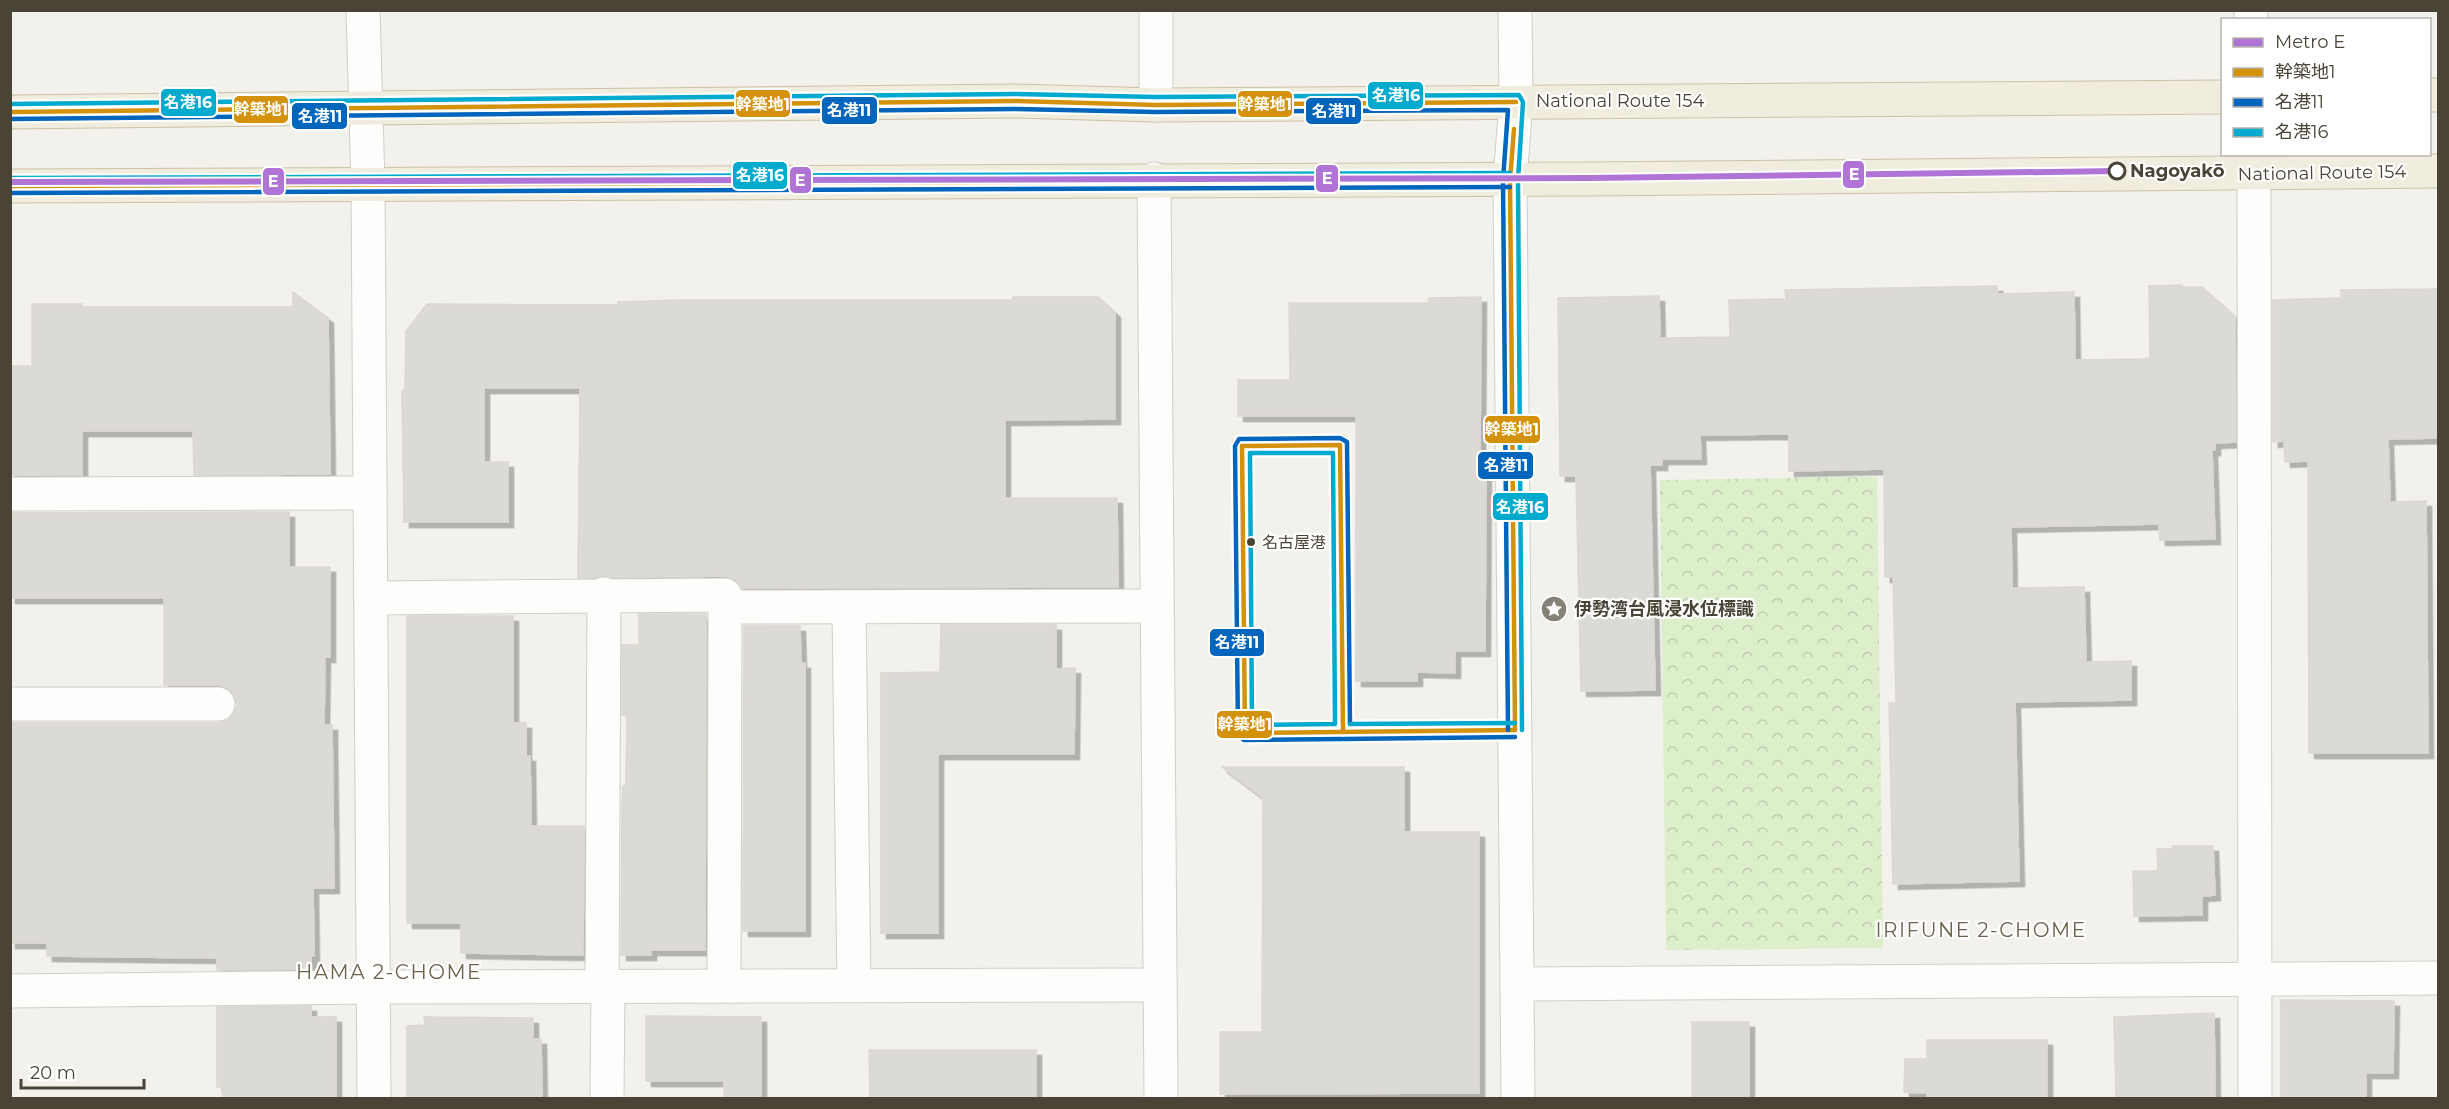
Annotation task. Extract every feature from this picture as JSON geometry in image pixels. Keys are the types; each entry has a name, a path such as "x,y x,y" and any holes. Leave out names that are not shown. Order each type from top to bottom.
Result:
{"highway":[{"name":"National Route 154","path":"10,112 364,110 1015,101 1156,105 2221,97"},
{"name":"National Route 154","path":"10,186 1154,179 1510,180 2439,171"}],"street":[{"path":"363,10 364,110 368,184 374,1098"},
{"path":"1156,10 1156,105"},
{"path":"1515,10 1515,102 1510,180 1518,1098"},
{"path":"2254,174 2255,1098"},
{"path":"1154,179 1161,1098"},
{"path":"10,495 370,493"},
{"path":"371,598 604,594 725,595 724,986"},
{"path":"604,594 607,1098"},
{"path":"725,607 1157,606"},
{"path":"849,608 854,985"},
{"path":"10,704 218,704"},
{"path":"1517,984 2439,978"},
{"path":"10,991 1160,984"}],"lane":[{"path":"1343,732 1340,445 1242,446 1245,733 1343,732 1515,730"}],"green space":[{"path":"1877,477 1883,948 1666,950 1660,480"}],"building":[{"path":"2182,285 2182,287 2202,287 2235,316 2236,442 2215,443 2215,450 2212,450 2215,539 2160,540 2159,524 2011,527 2012,588 2084,587 2086,662 2131,661 2131,700 2015,702 2019,881 1893,884 1889,703 1896,703 1893,577 1885,577 1884,469 1789,471 1789,434 1700,435 1701,459 1662,459 1662,465 1650,465 1655,690 1581,691 1576,476 1560,476 1558,298 1659,296 1660,338 1730,337 1729,300 1786,299 1785,290 1997,286 1998,294 2074,292 2075,360 2142,359 2150,358 2149,286"},
{"path":"2439,289 2439,438 2388,439 2390,502 2426,501 2428,753 2309,753 2308,461 2285,462 2284,441 2273,442 2273,300 2341,298 2341,290"},
{"path":"293,292 328,318 330,474 194,475 193,431 82,431 82,475 10,475 10,366 32,366 32,304 82,304 82,307 293,307"},
{"path":"1013,297 1098,297 1115,312 1115,419 1005,420 1005,498 1117,498 1118,587 742,588 735,579 725,576 578,578 580,388 484,388 484,462 508,462 508,522 404,522 402,390 405,390 406,331 427,304 618,305 618,302 681,300 1013,300"},
{"path":"1481,297 1480,457 1486,457 1485,651 1455,651 1455,673 1417,672 1417,681 1356,681 1356,416 1238,416 1238,380 1290,380 1289,303 1429,303 1429,298"},
{"path":"289,512 289,567 330,567 330,657 325,657 324,725 332,725 334,888 313,888 314,956 311,956 311,969 217,970 217,958 47,956 47,943 10,943 10,723 218,723 228,720 237,705 234,694 219,685 164,685 164,598 10,598 10,513"},
{"path":"639,614 706,614 705,950 651,950 651,955 621,955 622,804 623,786 626,786 627,716 622,715 622,645 639,645"},
{"path":"407,616 513,616 513,723 526,723 526,756 530,756 531,826 584,826 583,955 461,953 461,923 407,923"},
{"path":"941,625 1056,625 1056,669 1075,668 1074,754 938,754 938,933 881,933 881,673 940,672"},
{"path":"744,626 800,626 801,663 805,663 805,931 743,931"},
{"path":"1222,767 1404,767 1404,832 1479,832 1479,1093 1220,1094 1220,1032 1262,1032 1263,798"},
{"path":"2173,846 2213,846 2215,895 2202,896 2202,915 2134,916 2133,871 2158,871 2157,849 2174,849"},
{"path":"2281,1000 2394,1001 2393,1073 2366,1073 2366,1098 2281,1098"},
{"path":"311,1006 311,1017 336,1017 336,1098 223,1098 223,1087 217,1087 217,1007"},
{"path":"2214,1013 2215,1098 2116,1098 2114,1017"},
{"path":"646,1016 761,1017 761,1098 724,1098 724,1081 646,1081"},
{"path":"424,1017 533,1018 533,1039 541,1039 542,1098 407,1098 407,1026 425,1025"},
{"path":"1692,1022 1749,1022 1749,1098 1692,1098"},
{"path":"1927,1040 2047,1040 2047,1098 1927,1098 1927,1093 1904,1092 1905,1059 1927,1059"},
{"path":"869,1050 1036,1050 1036,1098 870,1098"}],"metro line":[{"name":"E","path":"10,182 1590,178 2117,171"}],"transit line":[{"name":"名港16","path":"10,104 1015,94 1156,97 1519,95 1523,102 1518,180 1522,730"},
{"name":"幹築地1","path":"10,112 1015,101 1156,105 1516,102"},
{"name":"名港11","path":"10,119 1015,109 1156,112 1508,110 1503,180 1508,730"},
{"name":"幹築地1","path":"1514,129 1510,180 1515,730"},
{"name":"名港16","path":"10,178 1510,173"},
{"name":"幹築地1","path":"10,186 1510,180"},
{"name":"名港11","path":"10,193 1510,187"},
{"name":"名港11","path":"1342,739 1244,740 1238,735 1235,446 1239,439 1340,438 1347,442 1350,724"},
{"name":"幹築地1","path":"1242,446 1340,445 1343,732"},
{"name":"幹築地1","path":"1242,446 1245,733 1515,730"},
{"name":"名港16","path":"1250,453 1333,453 1335,724 1252,725 1250,453"},
{"name":"名港16","path":"1350,724 1515,723"},
{"name":"名港11","path":"1344,739 1515,737"}],"place":[{"name":"Nagoyakō","path":"2117,171"},
{"name":"名古屋港","path":"1251,542"},
{"name":"伊勢湾台風浸水位標識","path":"1554,609"}],"district":[{"name":"IRIFUNE 2-CHOME","path":"1981,930"},
{"name":"HAMA 2-CHOME","path":"389,972"}]}
